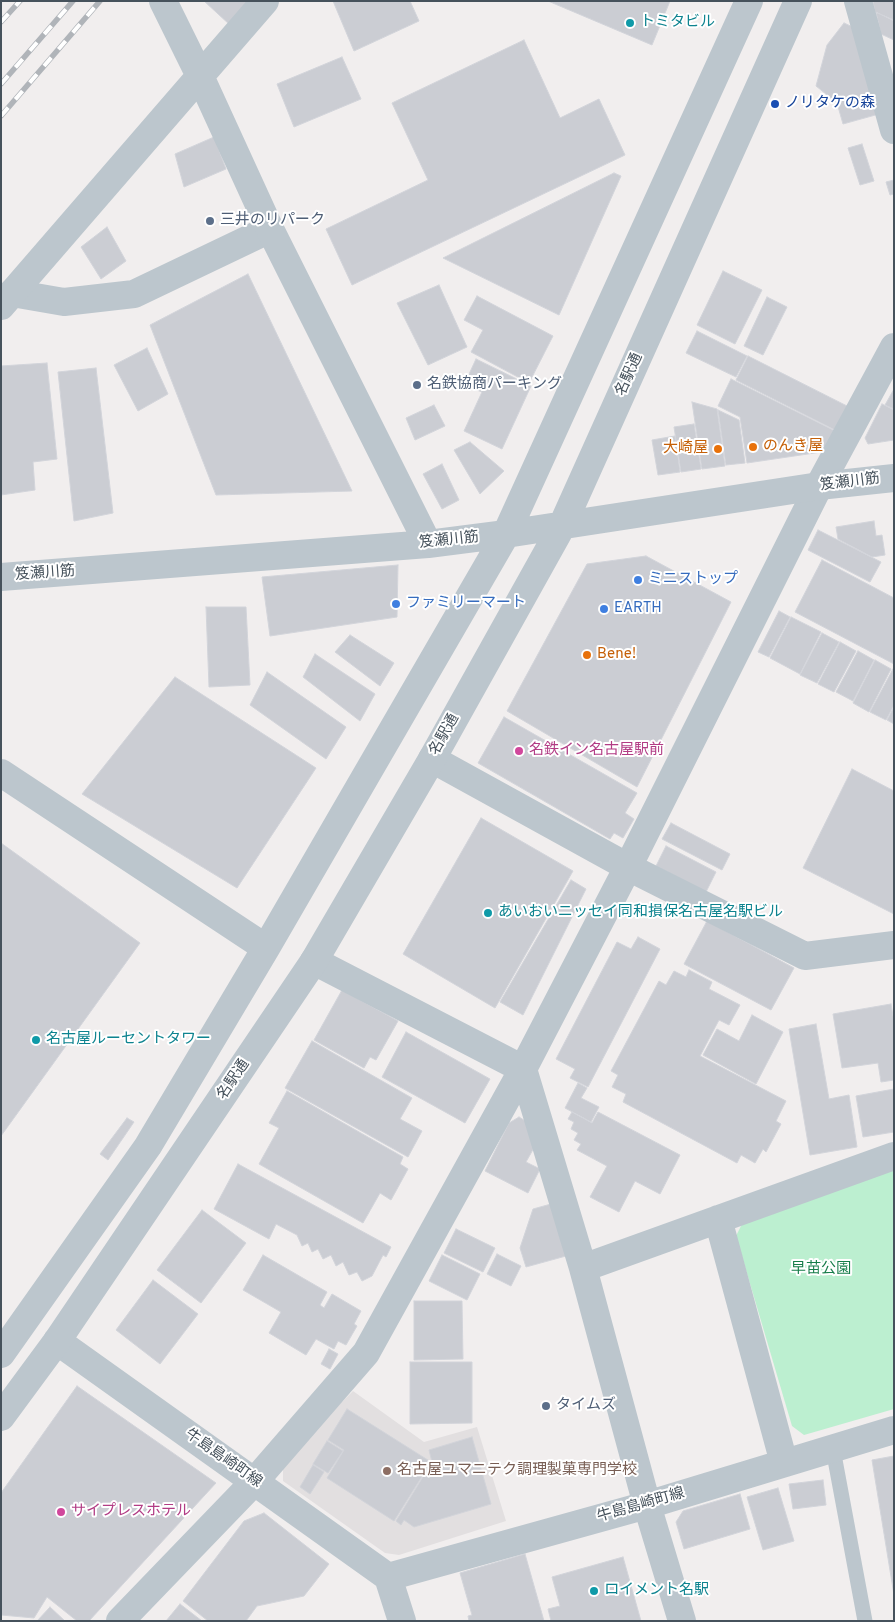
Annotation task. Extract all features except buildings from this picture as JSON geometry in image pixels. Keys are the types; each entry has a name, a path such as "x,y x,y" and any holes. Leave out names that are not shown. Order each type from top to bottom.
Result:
{"street":[{"path":"163,1 200,76 270,229 428,544"},
{"path":"6,300 265,1"},
{"path":"1,1354 148,1146 266,948 506,534 749,1"},
{"name":"名駅通","path":"1,1417 57,1342 314,961 432,759 562,526 798,1"},
{"path":"858,1 894,130"},
{"path":"6,300 64,302 134,294 270,229"},
{"path":"120,1621 254,1482 366,1354 523,1069 628,867 819,486 894,347"},
{"name":"笈瀬川筋","path":"1,577 428,544 562,526 819,486 894,478"},
{"path":"432,759 628,867 805,956 894,945"},
{"path":"1,774 266,948"},
{"path":"314,961 523,1069 583,1268 646,1505 682,1621"},
{"path":"583,1268 894,1156"},
{"path":"718,1219 784,1464"},
{"name":"牛島島崎町線","path":"57,1342 388,1577 646,1505 894,1430"},
{"path":"388,1577 402,1621"}],"lane":[{"path":"834,1449 865,1621"}],"shaded area":[{"name":"名古屋ユマニテク調理製菓専門学校","path":"353,1391 424,1442 477,1427 506,1521 399,1555 385,1553 283,1481 283,1461"}],"green space":[{"name":"早苗公園","path":"894,1167 894,1409 804,1435 792,1426 736,1236 744,1220"}],"railway":[{"path":"1,22 20,1"},
{"path":"1,84 73,1"},
{"path":"1,116 100,1"}],"place":[{"name":"トミタビル","path":"630,23"},
{"name":"ノリタケの森","path":"775,104"},
{"name":"三井のリパーク","path":"210,221"},
{"name":"名鉄協商パーキング","path":"417,385"},
{"name":"のんき屋","path":"753,447"},
{"name":"大崎屋","path":"718,449"},
{"name":"ミニストップ","path":"638,580"},
{"name":"ファミリーマート","path":"396,604"},
{"name":"EARTH","path":"604,609"},
{"name":"Bene!","path":"587,655"},
{"name":"名鉄イン名古屋駅前","path":"519,751"},
{"name":"あいおいニッセイ同和損保名古屋名駅ビル","path":"488,913"},
{"name":"名古屋ルーセントタワー","path":"36,1040"},
{"name":"タイムズ","path":"546,1406"},
{"name":"名古屋ユマニテク調理製菓専門学校","path":"387,1471"},
{"name":"サイプレスホテル","path":"61,1512"},
{"name":"ロイメント名駅","path":"594,1591"}]}
